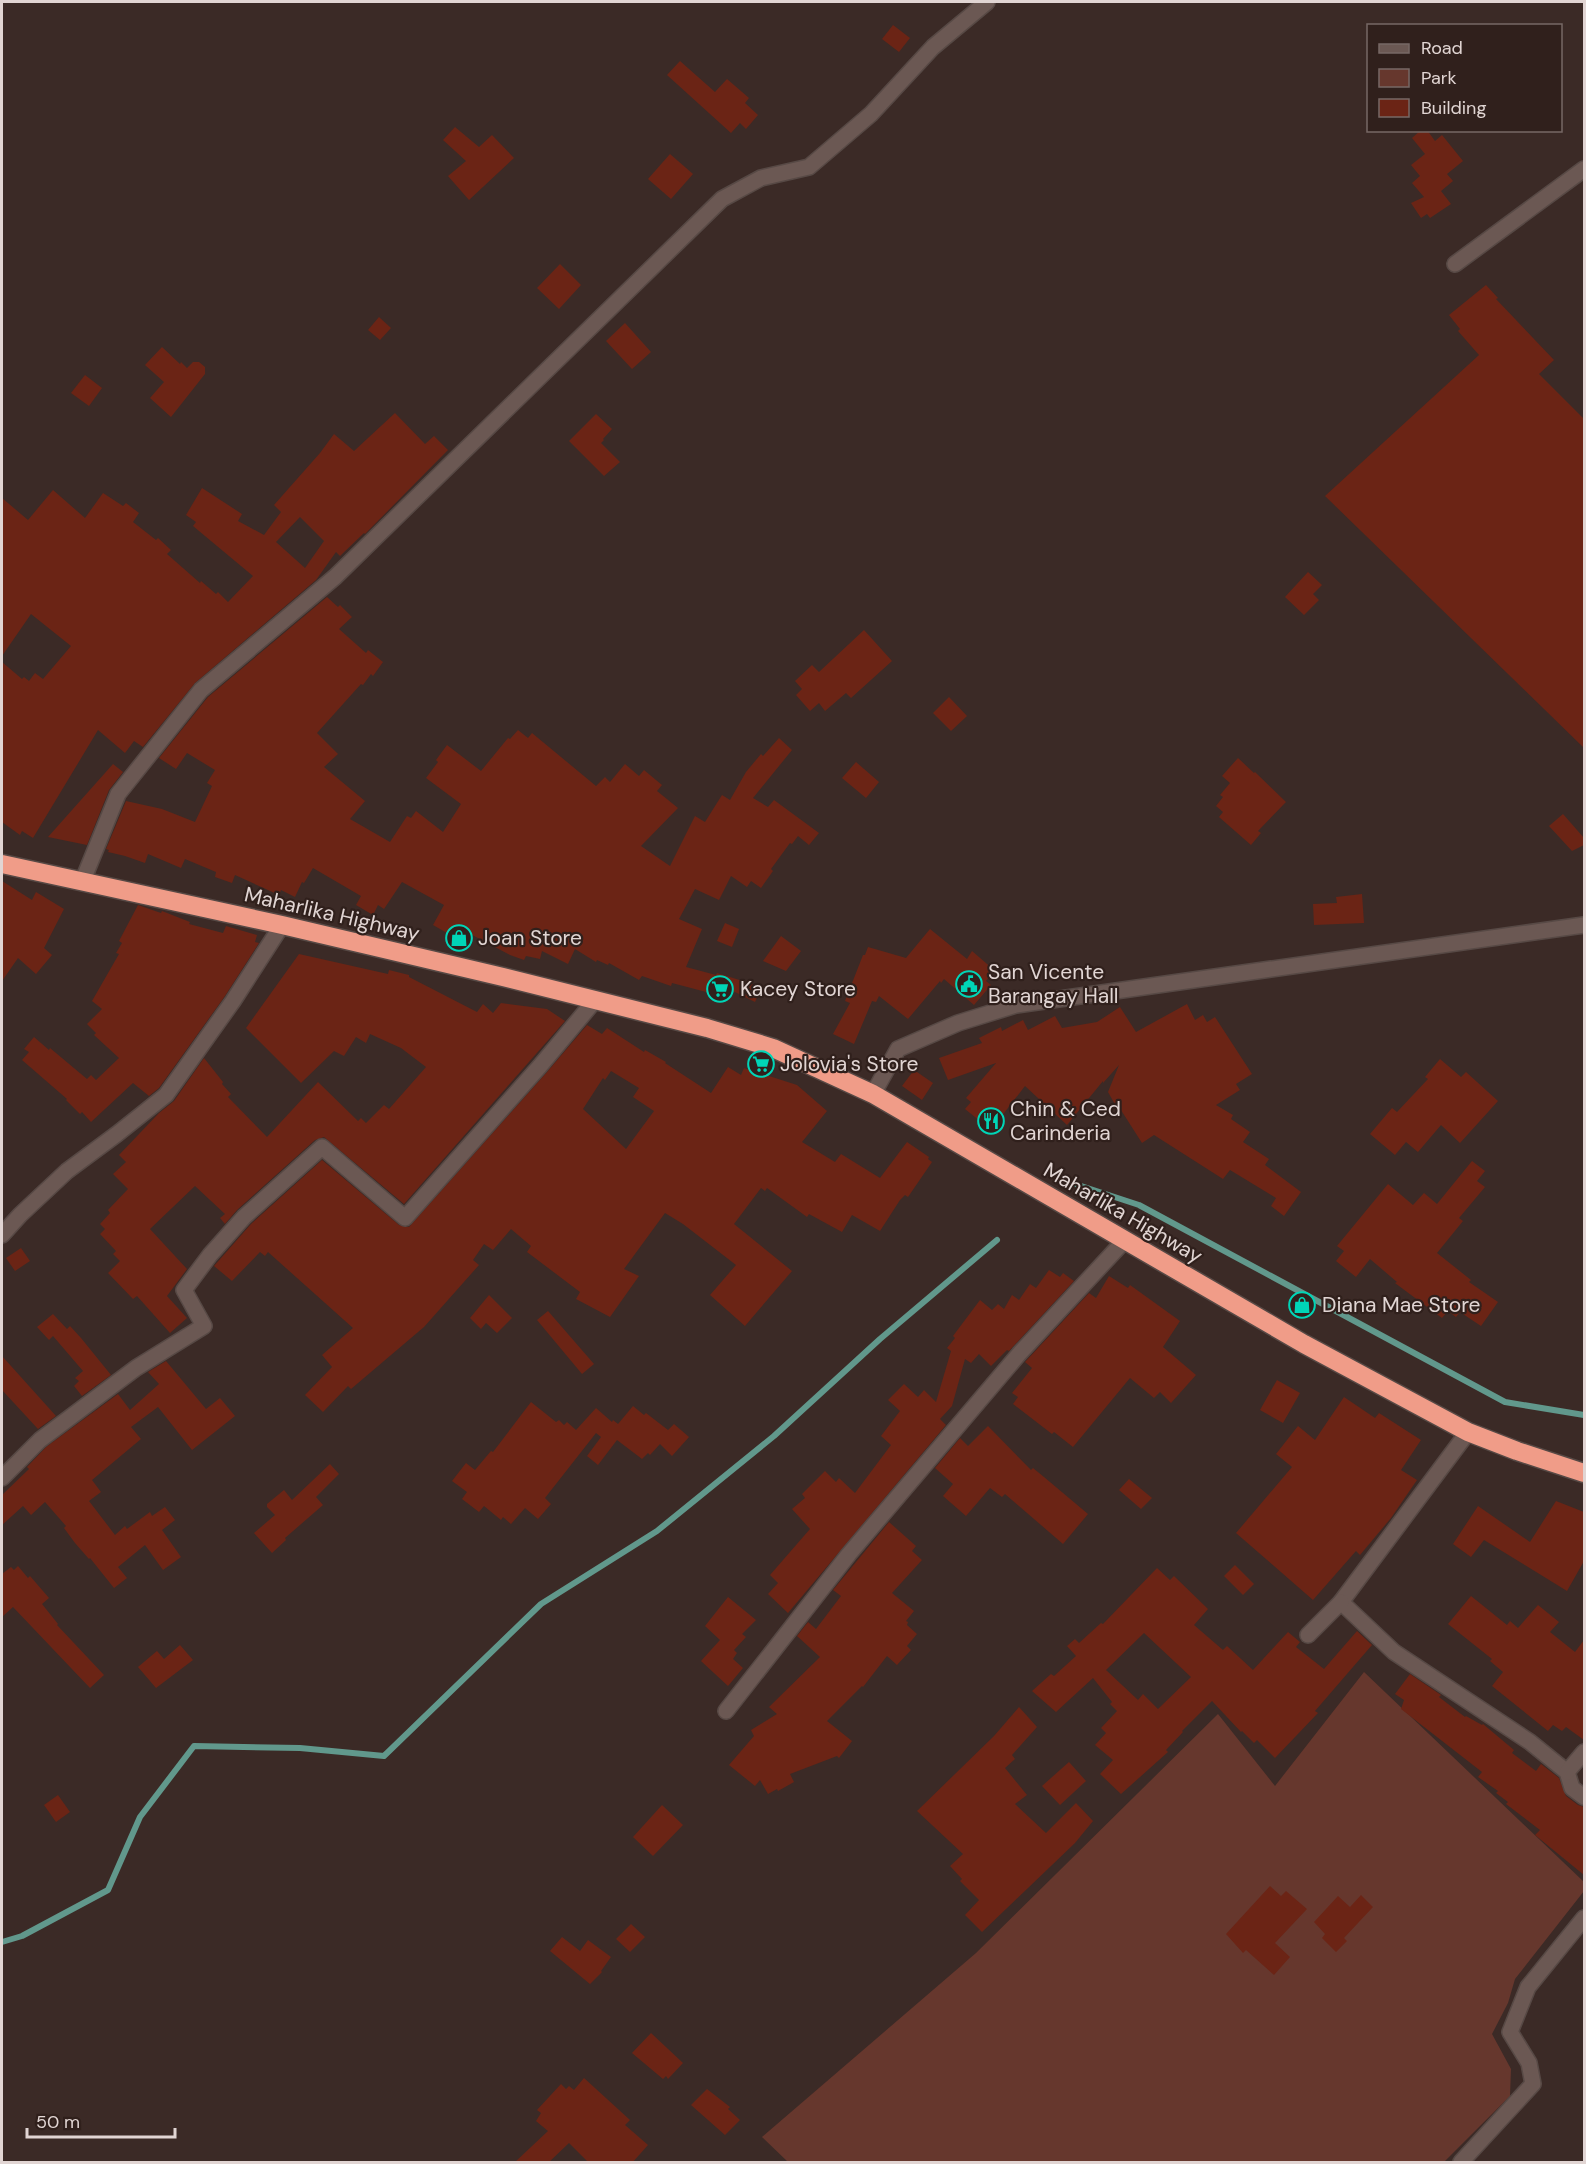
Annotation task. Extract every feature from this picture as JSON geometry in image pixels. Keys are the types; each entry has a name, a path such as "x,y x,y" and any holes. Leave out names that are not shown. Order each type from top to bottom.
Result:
{"highway":[{"name":"Maharlika Highway","path":"2,864 282,925 596,999 773,1048 873,1094 1304,1344 1468,1432 1584,1473"}],"street":[{"path":"83,880 118,794 201,690 335,577 722,199 761,178 809,167 872,114 933,46 987,2"},
{"path":"1455,264 1584,169"},
{"path":"2,1235 67,1171 166,1095 233,1001 282,925"},
{"path":"873,1094 898,1049 958,1023 1016,1005 1584,925"},
{"path":"2,1478 40,1440 136,1368 204,1326 184,1290 210,1255 244,1217 322,1147 405,1218 540,1066 596,999"},
{"path":"726,1711 849,1554 1019,1354 1125,1240"},
{"path":"1308,1635 1341,1602 1468,1432"},
{"path":"1341,1602 1394,1652 1530,1742 1567,1772 1572,1788 1584,1797"},
{"path":"1567,1772 1584,1752"},
{"path":"1461,2163 1533,2085 1529,2063 1510,2032 1528,1987 1584,1918"}],"green space":[{"path":"1364,1672 1584,1882 1584,1891 1515,1979 1508,2003 1492,2034 1511,2069 1510,2096 1444,2162 788,2162 762,2137 976,1953 1218,1714 1275,1786"}],"building":[{"path":"893,25 910,38 899,52 882,39"},
{"path":"680,61 715,92 727,79 749,98 745,103 758,115 746,129 740,123 731,133 667,75"},
{"path":"455,127 479,147 492,135 514,158 469,200 448,176 466,161 443,140"},
{"path":"1419,132 1428,132 1435,141 1442,135 1463,161 1447,174 1453,181 1441,191 1451,204 1430,218 1427,214 1421,218 1411,203 1424,197 1412,183 1420,176 1411,165 1425,154 1412,138"},
{"path":"670,154 693,174 671,199 648,179"},
{"path":"560,264 581,285 559,309 537,288"},
{"path":"1486,285 1498,298 1496,299 1554,360 1539,374 1584,419 1584,748 1325,496 1479,355 1458,331 1460,329 1449,315"},
{"path":"379,317 391,328 380,340 368,330"},
{"path":"625,323 651,352 632,369 606,341"},
{"path":"162,347 187,368 193,362 199,362 205,367 205,374 171,417 150,398 164,382 145,365"},
{"path":"85,375 102,388 89,406 71,393"},
{"path":"395,413 425,444 434,436 448,450 365,534 340,556 336,552 316,580 195,683 143,747 134,741 125,753 98,730 33,838 22,831 20,835 2,822 2,662 22,679 24,677 29,681 35,673 43,679 71,646 31,614 2,656 2,498 28,520 53,490 85,518 103,493 123,506 126,503 139,513 133,522 156,540 158,538 171,550 167,554 200,583 201,581 216,594 218,592 228,602 253,576 193,526 196,522 186,515 202,488 242,514 238,521 264,535 281,512 274,505 334,434 354,451","holes":["300,517 324,541 305,568 276,542"]},
{"path":"596,414 612,429 601,443 620,462 604,476 569,441"},
{"path":"1308,572 1322,585 1313,594 1319,600 1304,615 1285,597"},
{"path":"327,597 338,607 340,605 352,617 339,629 366,653 368,650 383,662 373,676 371,674 363,685 361,684 317,733 338,754 324,767 365,801 350,819 390,842 407,816 411,818 416,811 443,832 461,804 426,778 447,745 481,771 508,738 510,739 518,730 528,738 532,733 596,786 605,777 610,782 625,764 639,776 644,770 662,785 657,791 678,808 641,846 670,866 695,816 705,822 722,795 730,800 746,772 779,738 792,750 753,798 768,807 774,800 819,833 809,845 798,836 792,844 790,843 771,869 773,871 761,888 751,881 747,887 731,876 719,900 695,889 679,919 702,929 686,967 716,975 717,973 762,987 755,1002 731,990 729,998 672,983 671,986 642,976 639,980 609,963 608,965 597,960 596,962 575,949 568,964 542,951 540,959 526,956 524,960 459,928 454,937 433,925 444,905 402,882 384,909 378,905 373,915 356,905 361,896 313,868 304,883 302,882 295,897 281,890 279,895 235,875 232,883 215,877 216,872 185,859 181,868 148,854 145,863 108,852 109,850 106,849 126,801 162,809 195,822 212,786 207,783 215,770 187,753 176,769 159,758 208,697"},
{"path":"864,630 892,661 851,698 846,693 825,711 819,703 810,711 796,695 802,689 795,681 812,665 819,672"},
{"path":"949,697 967,716 951,731 933,713"},
{"path":"1238,758 1286,802 1258,831 1261,833 1251,845 1219,817 1223,812 1216,806 1223,797 1220,795 1230,783 1222,776"},
{"path":"856,762 879,782 866,798 842,778"},
{"path":"113,764 123,772 109,790 87,845 48,837"},
{"path":"1563,814 1584,838 1584,845 1572,851 1549,826"},
{"path":"2,881 32,900 36,892 64,909 44,948 52,955 36,974 18,958 2,981"},
{"path":"1362,894 1364,923 1314,925 1313,904 1337,903 1336,897"},
{"path":"138,905 161,913 162,911 190,922 189,924 223,933 226,926 257,935 255,942 259,943 225,996 159,1088 149,1096 133,1083 91,1122 22,1060 29,1052 24,1049 34,1037 87,1079 91,1075 96,1080 119,1058 94,1035 96,1033 87,1024 102,1009 92,1001 119,954 116,953 122,943 119,941"},
{"path":"725,923 739,929 732,947 717,941"},
{"path":"930,929 967,959 972,951 994,970 986,981 991,985 974,1005 944,979 908,1019 879,996 876,1002 872,1001 854,1044 833,1034 850,1003 845,1001 868,947 906,958"},
{"path":"781,936 801,951 786,971 763,961"},
{"path":"299,954 388,974 389,970 409,975 477,1012 483,1004 493,1013 501,1003 547,1009 565,1021 404,1204 324,1137 315,1140 237,1210 225,1224 220,1218 225,1214 195,1186 150,1229 187,1269 167,1296 187,1318 170,1333 137,1296 133,1299 108,1273 120,1261 113,1254 116,1251 100,1234 105,1229 100,1224 110,1213 108,1210 128,1189 113,1174 126,1162 119,1155 159,1113 174,1101 204,1058 231,1094 228,1097 267,1137 318,1082 358,1121 361,1118 366,1123 384,1105 389,1109 426,1067 401,1048 370,1034 366,1043 356,1037 344,1056 334,1051 301,1083 246,1028"},
{"path":"1187,1004 1195,1020 1203,1015 1207,1022 1215,1017 1252,1074 1236,1084 1240,1090 1216,1105 1233,1115 1231,1119 1250,1132 1243,1142 1269,1159 1265,1165 1301,1192 1284,1216 1271,1206 1276,1198 1230,1170 1223,1179 1154,1135 1142,1143 1108,1092 1119,1065 1067,1125 1025,1086 991,1130 965,1109 971,1102 966,1098 996,1063 948,1080 939,1058 982,1043 979,1038 1001,1027 1002,1031 1023,1020 1028,1030 1055,1016 1062,1028 1097,1022 1120,1007 1136,1032"},
{"path":"587,1025 602,1034 607,1028 644,1052 645,1050 666,1062 711,1093 728,1067 741,1075 744,1068 797,1085 827,1111 802,1142 835,1162 841,1154 880,1178 907,1142 929,1157 928,1159 932,1162 908,1197 905,1195 900,1200 880,1231 852,1215 842,1232 809,1214 807,1217 767,1188 765,1191 761,1188 734,1224 792,1271 745,1326 710,1295 736,1265 665,1213 624,1269 639,1276 610,1317 576,1299 580,1292 527,1252 531,1246 511,1229 493,1250 484,1244 473,1260 479,1265 424,1327 351,1389 348,1386 323,1412 305,1395 332,1367 322,1355 353,1328 268,1252 265,1256 260,1252 232,1281 214,1266 251,1224 322,1160 399,1225 409,1227","holes":["611,1071 639,1088 633,1097 654,1111 626,1149 583,1109 603,1078 605,1080"]},
{"path":"1440,1059 1461,1077 1466,1072 1498,1101 1460,1143 1441,1125 1418,1152 1406,1142 1395,1155 1370,1134 1392,1108 1397,1112 1428,1079 1425,1077"},
{"path":"914,1070 933,1083 922,1100 902,1086"},
{"path":"1472,1161 1485,1171 1477,1181 1485,1187 1459,1218 1463,1221 1437,1253 1471,1280 1469,1282 1498,1302 1481,1326 1460,1312 1456,1317 1448,1311 1442,1318 1395,1283 1397,1282 1370,1259 1356,1277 1336,1261 1344,1251 1337,1246 1388,1184 1413,1205 1424,1193 1437,1204"},
{"path":"21,1248 30,1261 15,1271 6,1258"},
{"path":"1049,1270 1060,1277 1063,1273 1074,1281 1009,1351 1007,1350 991,1366 979,1354 971,1363 965,1359 952,1406 940,1419 946,1425 788,1613 768,1594 778,1583 770,1575 810,1529 792,1509 805,1498 802,1494 825,1471 836,1482 839,1478 855,1493 891,1445 881,1436 900,1411 888,1400 904,1384 918,1397 924,1390 936,1402 951,1351 947,1348 955,1338 953,1336 980,1300 992,1310 998,1304 1004,1309 1012,1295 1019,1300 1030,1284 1036,1288"},
{"path":"1109,1276 1128,1288 1130,1285 1180,1321 1163,1347 1196,1375 1171,1403 1160,1392 1154,1398 1130,1378 1073,1447 1013,1404 1018,1397 1012,1393 1032,1368 1025,1362 1089,1293 1096,1298"},
{"path":"489,1295 512,1318 497,1333 486,1323 481,1329 470,1318"},
{"path":"548,1311 594,1364 582,1374 537,1320"},
{"path":"53,1314 67,1329 70,1326 111,1375 82,1396 74,1386 79,1381 75,1378 83,1371 53,1336 49,1340 37,1327"},
{"path":"2,1356 56,1416 38,1429 2,1390"},
{"path":"166,1361 206,1409 220,1398 235,1416 192,1450 158,1407 131,1427 141,1439 92,1480 101,1492 89,1501 115,1535 125,1526 127,1529 150,1512 152,1516 165,1507 175,1520 162,1530 181,1557 163,1570 145,1545 118,1567 127,1578 114,1588 75,1543 64,1528 66,1526 45,1502 31,1515 23,1506 2,1525 2,1495 29,1469 27,1467 46,1447 118,1394 130,1410 159,1384 148,1372"},
{"path":"1277,1380 1300,1393 1283,1423 1260,1410"},
{"path":"1344,1397 1375,1418 1379,1413 1421,1440 1401,1470 1417,1480 1391,1518 1360,1555 1356,1551 1313,1600 1236,1533 1292,1467 1276,1454 1298,1426 1315,1440"},
{"path":"531,1402 556,1422 559,1420 564,1425 567,1422 576,1430 596,1408 612,1422 613,1420 618,1424 633,1406 668,1430 674,1424 689,1437 672,1456 660,1444 650,1455 648,1453 642,1459 617,1440 598,1465 587,1456 601,1437 596,1433 545,1498 551,1504 538,1519 525,1508 511,1524 503,1517 501,1520 484,1506 479,1512 462,1499 467,1492 452,1481 466,1463 475,1470 491,1451 493,1452"},
{"path":"988,1426 1031,1470 1033,1468 1088,1514 1063,1544 1005,1494 1002,1497 990,1488 966,1516 943,1496 953,1484 935,1468 960,1438 968,1446"},
{"path":"330,1464 339,1474 316,1497 323,1505 285,1538 286,1540 272,1553 254,1533 275,1515 267,1504 284,1490 292,1500"},
{"path":"1129,1479 1152,1498 1141,1509 1119,1490"},
{"path":"1556,1501 1584,1512 1584,1561 1567,1591 1484,1540 1471,1557 1453,1544 1478,1506 1530,1542"},
{"path":"889,1522 916,1546 912,1551 922,1560 892,1593 914,1611 906,1621 907,1625 917,1634 907,1646 911,1650 897,1665 887,1656 863,1687 827,1721 852,1741 839,1758 837,1756 790,1774 794,1782 768,1794 760,1780 755,1786 729,1765 754,1736 751,1730 777,1714 769,1707 820,1657 797,1636 808,1622 816,1629 841,1596 833,1590"},
{"path":"1235,1565 1254,1584 1243,1595 1224,1576"},
{"path":"18,1566 49,1598 42,1604 57,1625 104,1675 90,1688 13,1607 2,1617 2,1574 11,1567 14,1570"},
{"path":"1157,1568 1170,1580 1174,1576 1208,1609 1194,1625 1223,1650 1227,1646 1253,1670 1288,1632 1300,1642 1296,1647 1324,1669 1357,1631 1372,1645 1315,1711 1318,1713 1275,1758 1257,1740 1254,1743 1241,1732 1212,1701 1182,1731 1166,1750 1168,1752 1121,1794 1100,1774 1113,1760 1095,1745 1106,1733 1101,1728 1117,1711 1093,1678 1056,1712 1032,1691 1051,1674 1054,1676 1076,1656 1067,1646 1075,1639 1079,1643 1101,1623 1103,1624","holes":["1144,1633 1191,1677 1158,1709 1143,1694 1138,1700 1106,1670"]},
{"path":"1471,1596 1507,1625 1510,1621 1518,1628 1538,1605 1559,1622 1550,1632 1575,1652 1584,1640 1584,1740 1566,1727 1562,1731 1553,1725 1548,1731 1492,1686 1503,1672 1490,1661 1492,1659 1448,1624"},
{"path":"728,1597 756,1620 742,1634 746,1637 734,1650 737,1653 733,1659 743,1668 728,1686 701,1661 720,1640 705,1626"},
{"path":"180,1645 193,1660 156,1688 138,1667 157,1651 164,1659"},
{"path":"1410,1674 1441,1695 1439,1697 1465,1717 1483,1724 1514,1750 1512,1753 1536,1771 1541,1764 1559,1778 1566,1796 1584,1807 1584,1875 1535,1835 1540,1830 1506,1804 1508,1802 1496,1793 1498,1791 1478,1777 1482,1772 1401,1709 1404,1700 1395,1694"},
{"path":"1019,1707 1037,1727 1012,1755 1015,1759 1005,1768 1027,1795 1015,1804 1046,1833 1076,1803 1093,1821 1075,1843 982,1932 965,1915 979,1900 960,1881 962,1879 950,1866 963,1854 917,1811 994,1736"},
{"path":"1069,1762 1086,1781 1060,1805 1042,1786"},
{"path":"58,1795 70,1812 56,1822 44,1805"},
{"path":"662,1805 683,1825 653,1856 633,1837"},
{"path":"1270,1886 1281,1896 1286,1891 1307,1909 1275,1943 1290,1957 1274,1975 1246,1950 1243,1953 1226,1934"},
{"path":"1361,1895 1373,1907 1344,1938 1347,1941 1336,1952 1322,1938 1325,1934 1314,1922 1338,1896 1350,1907"},
{"path":"631,1924 645,1937 630,1952 616,1939"},
{"path":"562,1937 580,1951 588,1940 611,1957 602,1972 590,1984 550,1951"},
{"path":"651,2033 683,2063 668,2079 666,2076 663,2079 632,2053"},
{"path":"584,2078 630,2120 625,2125 648,2145 632,2163 589,2163 569,2143 548,2163 514,2163 548,2131 536,2121 541,2113 537,2110 561,2084 566,2089 569,2086 574,2090"},
{"path":"707,2089 730,2107 728,2109 740,2120 725,2135 691,2105"}],"waterway":[{"path":"1069,1182 1139,1205 1505,1402 1584,1415"},
{"path":"2,1942 22,1936 108,1890 140,1817 194,1746 300,1748 384,1756 541,1604 657,1531 774,1436 880,1339 997,1240"}],"place":[{"name":"Joan Store","path":"459,938"},
{"name":"San Vicente Barangay Hall","path":"969,984"},
{"name":"Kacey Store","path":"720,989"},
{"name":"Jolovia's Store","path":"761,1064"},
{"name":"Chin & Ced Carinderia","path":"991,1121"},
{"name":"Diana Mae Store","path":"1302,1305"}]}
